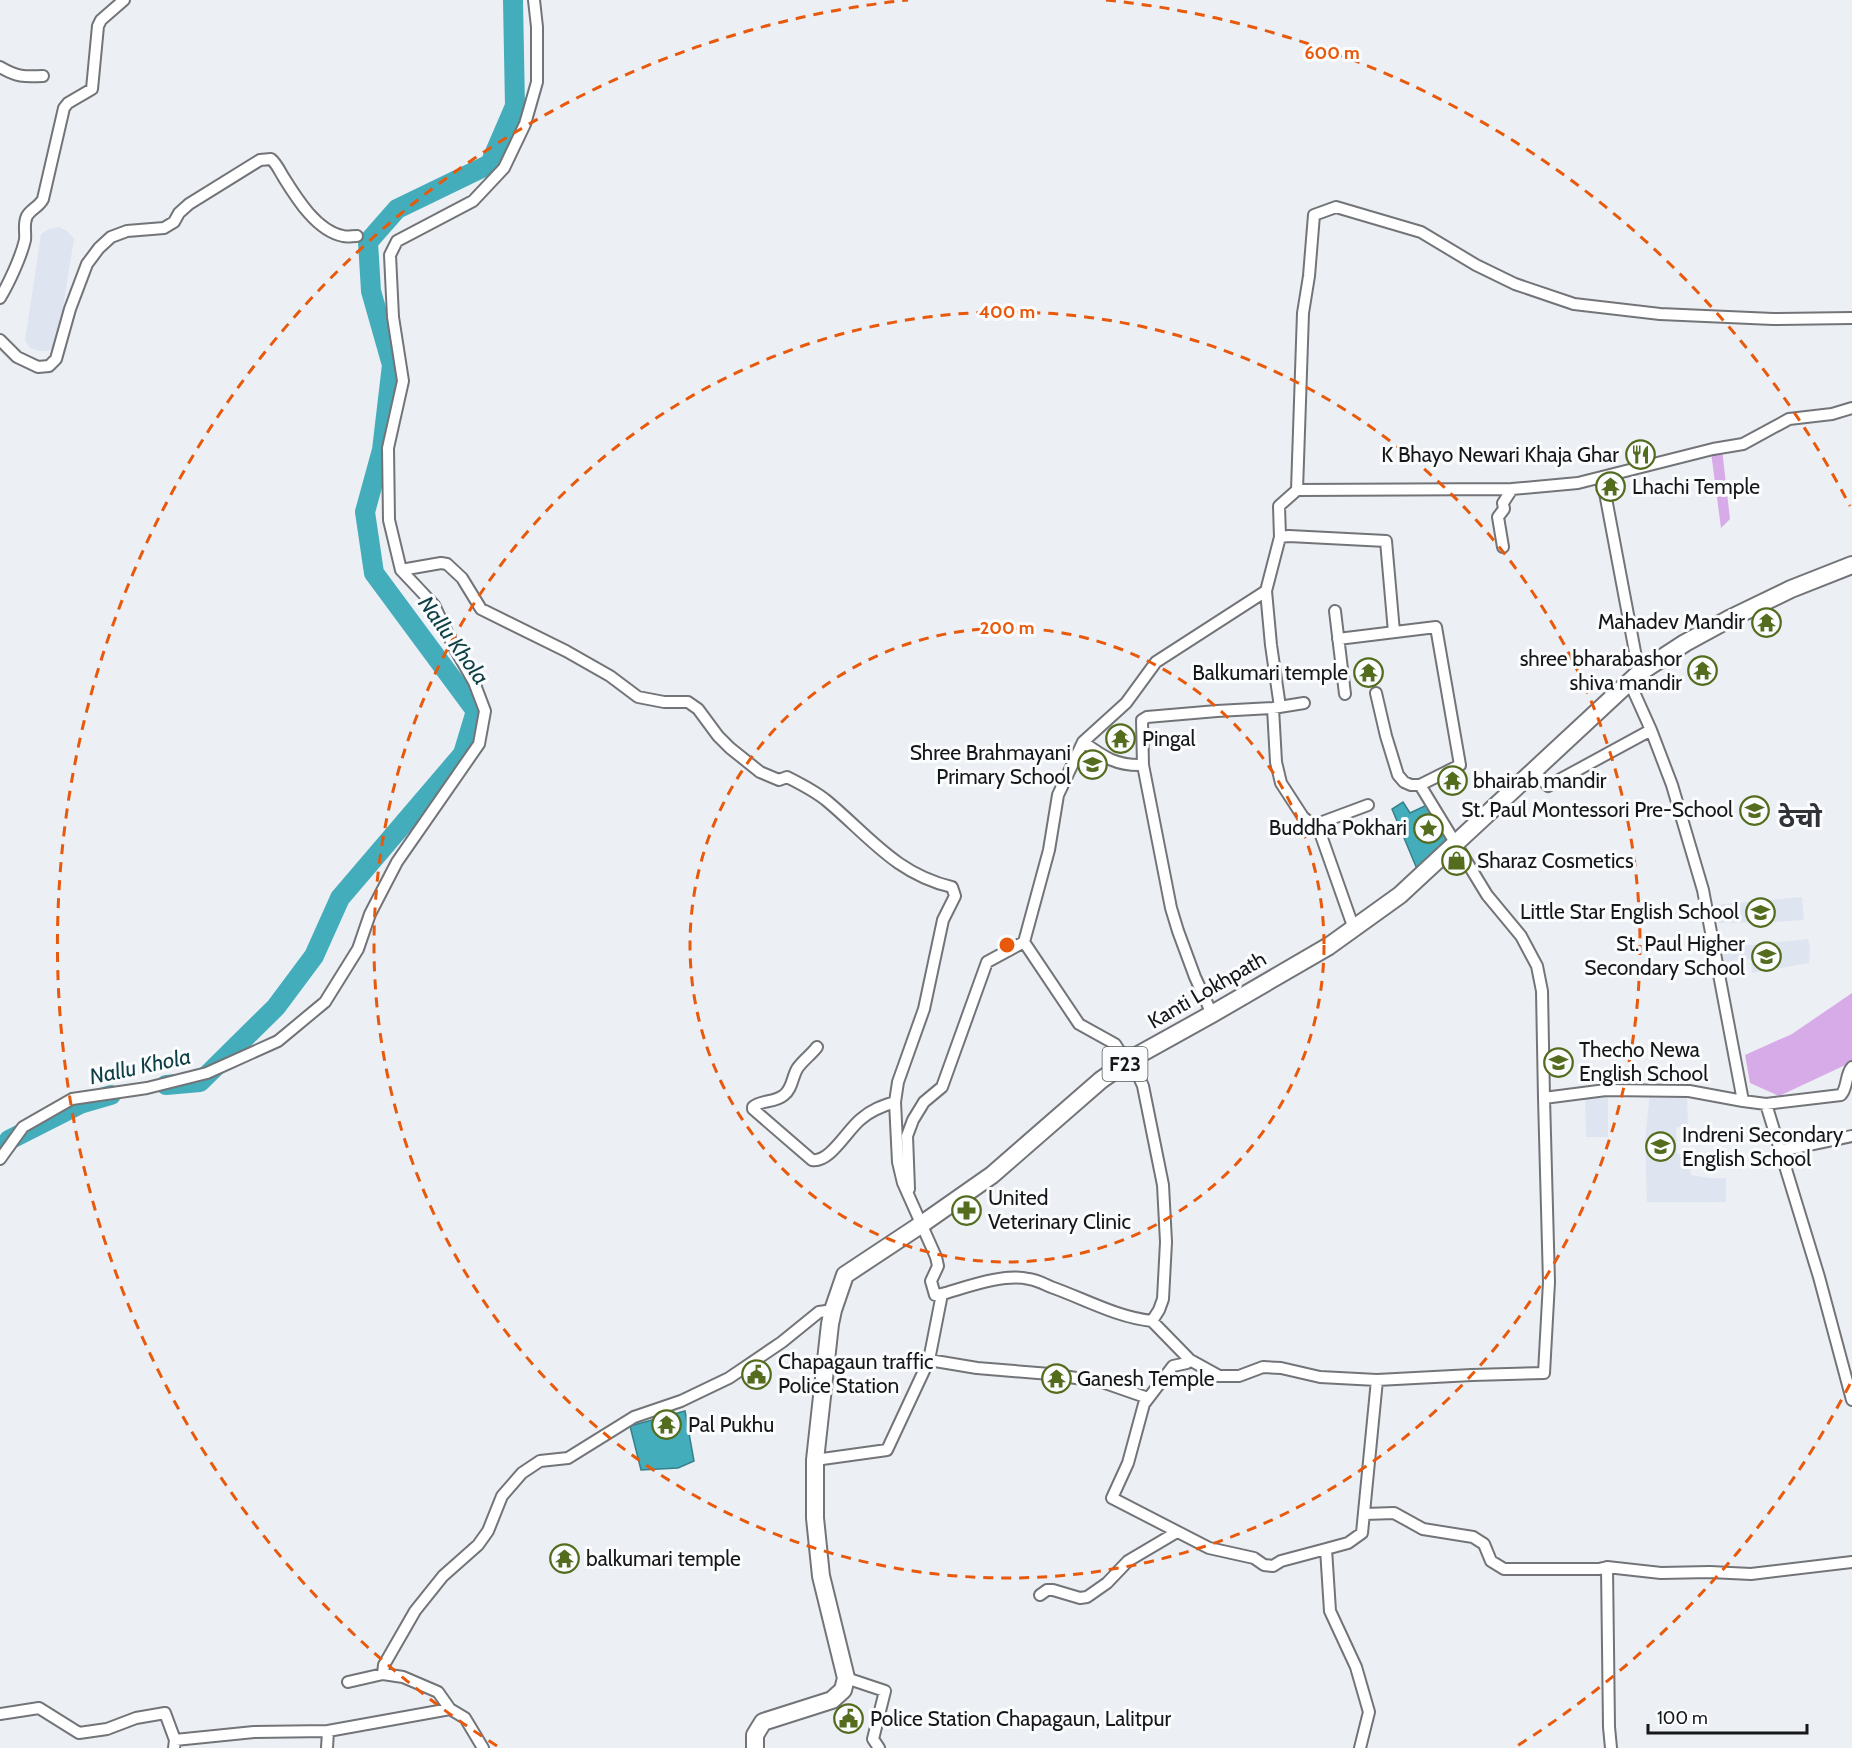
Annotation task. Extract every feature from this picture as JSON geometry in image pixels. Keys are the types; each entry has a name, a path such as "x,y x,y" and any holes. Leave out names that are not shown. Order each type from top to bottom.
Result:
{"main road":[{"name":"Kanti Lokhpath","path":"846,1678 821,1576 815,1518 815,1460 833,1310 845,1275 992,1174 1101,1080 1128,1061 1329,946 1400,895 1634,677 1685,643 1729,619 1791,589 1852,565"},
{"path":"755,1748 755,1736 764,1722 832,1700 843,1690 846,1678"}],"street":[{"path":"0,298 25,239 25,223 28,214 40,206 43,199 64,108 92,89 98,26 101,20 124,0"},
{"path":"0,1159 23,1127 72,1099 147,1088 207,1073 278,1041 326,1002 358,949 370,914 397,862 478,744 485,711 474,682 434,605 401,570 389,520 388,448 403,381 393,317 390,255 397,241 473,201 504,168 525,124 537,82 537,27 534,0"},
{"path":"0,67 14,75 43,76"},
{"path":"0,340 17,357 38,367 49,366 56,359 70,309 87,264 99,248 111,237 127,231 164,228 174,222 179,213 189,204 260,160 271,159 275,162 315,221 329,231 343,236 357,236"},
{"path":"1297,490 1304,314 1314,215 1336,207 1420,232 1476,265 1515,284 1574,304 1660,314 1773,319 1852,318"},
{"path":"1368,805 1317,824 1303,818 1281,783 1276,762 1276,708 1266,591 1280,537 1279,506 1297,490 1512,489 1578,483 1713,449 1743,444 1789,419 1832,414 1852,408"},
{"path":"1602,477 1634,677 1672,786 1703,890 1743,1101"},
{"path":"1503,547 1498,517 1512,489"},
{"path":"1280,537 1386,541 1394,632"},
{"path":"401,570 447,564 462,578 481,609 610,675 638,697 664,702 688,702 698,709 730,748 760,772 779,780 787,777 806,787 825,800 879,849 912,873 952,887 955,896 943,920 924,1009 900,1074 895,1102 898,1162 903,1183 934,1250 938,1266 932,1281 935,1295 988,1281 1028,1278 1106,1310 1152,1321 1190,1360 1219,1376 1239,1376 1263,1367 1281,1368 1320,1377 1377,1380 1544,1373 1549,1282 1542,991 1537,966 1521,936 1486,895 1416,785"},
{"path":"910,1198 907,1136 913,1120 924,1102 942,1087 987,962 1024,942 1049,850 1058,795 1083,742 1126,704 1156,662 1266,591"},
{"path":"1335,611 1345,693"},
{"path":"1338,639 1436,627 1460,765 1416,785 1404,782 1398,775 1376,693"},
{"path":"1212,1014 1178,932 1171,908 1143,765 1140,725 1143,719 1217,711 1276,708 1304,703"},
{"path":"1533,770 1548,786 1652,730"},
{"path":"1083,742 1124,765 1143,765"},
{"path":"1317,824 1354,929"},
{"path":"1024,942 1079,1024 1115,1044 1143,1086 1163,1185 1166,1242 1163,1299 1152,1321"},
{"path":"817,1047 796,1071 791,1086 783,1097 756,1104 753,1109 812,1160 828,1156 848,1131 866,1114 895,1102"},
{"path":"1544,1098 1606,1090 1689,1091 1766,1104 1841,1095 1845,1090 1852,1067"},
{"path":"1766,1104 1819,1276 1852,1400"},
{"path":"1780,1151 1852,1136"},
{"path":"815,1460 887,1450 929,1360 942,1294"},
{"path":"383,1674 384,1665 415,1611 443,1576 478,1545 488,1531 502,1496 522,1473 540,1461 568,1458 634,1417 681,1401 729,1378 782,1342 819,1312 833,1310"},
{"path":"929,1360 977,1368 1050,1374 1102,1382 1148,1398"},
{"path":"1190,1360 1187,1363 1173,1366 1144,1404 1128,1463 1112,1498 1209,1548 1254,1558 1264,1565 1273,1566 1348,1543 1362,1533 1377,1380"},
{"path":"1365,1514 1394,1513 1423,1529 1473,1537 1484,1544 1491,1561 1504,1569 1607,1568 1661,1573 1751,1574 1852,1562"},
{"path":"1040,1595 1047,1590 1053,1590 1080,1598 1087,1597 1107,1583 1128,1561 1177,1532"},
{"path":"1326,1549 1330,1611 1356,1667 1369,1712 1360,1748"},
{"path":"1607,1568 1611,1748"},
{"path":"348,1682 383,1674 411,1680 438,1692 450,1709 465,1718 483,1748"},
{"path":"846,1678 885,1691 873,1739 879,1748"},
{"path":"0,1714 39,1708 79,1733 107,1729 136,1718 165,1713 175,1744 254,1732 328,1731 450,1709"},
{"path":"327,1748 328,1731"}],"shaded area":[{"path":"59,227 67,231 74,239 57,346 48,351 39,351 30,348 25,341 41,234"},
{"path":"1722,449 1730,519 1721,528 1711,452"},
{"name":"Little Star English School","path":"1802,897 1804,920 1719,923 1715,905"},
{"name":"St. Paul Higher Secondary School","path":"1808,939 1809,963 1752,973 1751,959 1724,962 1722,948"},
{"path":"1852,993 1852,1062 1779,1096 1750,1083 1745,1055 1792,1034"},
{"name":"Indreni Secondary English School","path":"1650,1093 1687,1095 1688,1124 1676,1128 1677,1154 1689,1155 1691,1175 1726,1178 1726,1202 1647,1202 1645,1139"},
{"path":"1585,1096 1608,1096 1608,1137 1586,1137"}],"water":[{"name":"Buddha Pokhari","path":"1403,802 1410,813 1429,804 1449,839 1417,869 1392,809"},
{"path":"685,1411 694,1461 678,1468 641,1470 630,1426"}],"waterway":[{"name":"Nallu Khola","path":"166,1085 200,1082 276,1007 314,956 340,898 463,754 476,711 374,573 365,512 382,450 392,365 371,291 368,242 397,209 490,164 515,106 513,0"},
{"name":"Nallu Khola","path":"6,1145 9,1140 80,1104 111,1095"}],"place":[{"name":"K Bhayo Newari Khaja Ghar","path":"1640,455"},
{"name":"Lhachi Temple","path":"1611,487"},
{"name":"Mahadev Mandir","path":"1766,622"},
{"name":"shree bharabashor shiva mandir","path":"1703,671"},
{"name":"Balkumari temple","path":"1369,673"},
{"name":"Pingal","path":"1121,739"},
{"name":"Shree Brahmayani Primary School","path":"1092,765"},
{"name":"bhairab mandir","path":"1452,781"},
{"name":"St. Paul Montessori Pre-School","path":"1754,810"},
{"name":"Buddha Pokhari","path":"1428,828"},
{"name":"Sharaz Cosmetics","path":"1456,861"},
{"name":"Little Star English School","path":"1760,912"},
{"name":"St. Paul Higher Secondary School","path":"1766,956"},
{"name":"Thecho Newa English School","path":"1558,1062"},
{"name":"Indreni Secondary English School","path":"1661,1147"},
{"name":"United Veterinary Clinic","path":"967,1210"},
{"name":"Chapagaun traffic Police Station","path":"757,1374"},
{"name":"Ganesh Temple","path":"1056,1379"},
{"name":"Pal Pukhu","path":"667,1425"},
{"name":"balkumari temple","path":"565,1559"},
{"name":"Police Station Chapagaun, Lalitpur","path":"849,1719"}],"district":[{"name":"ठेचो","path":"1800,818"}]}
